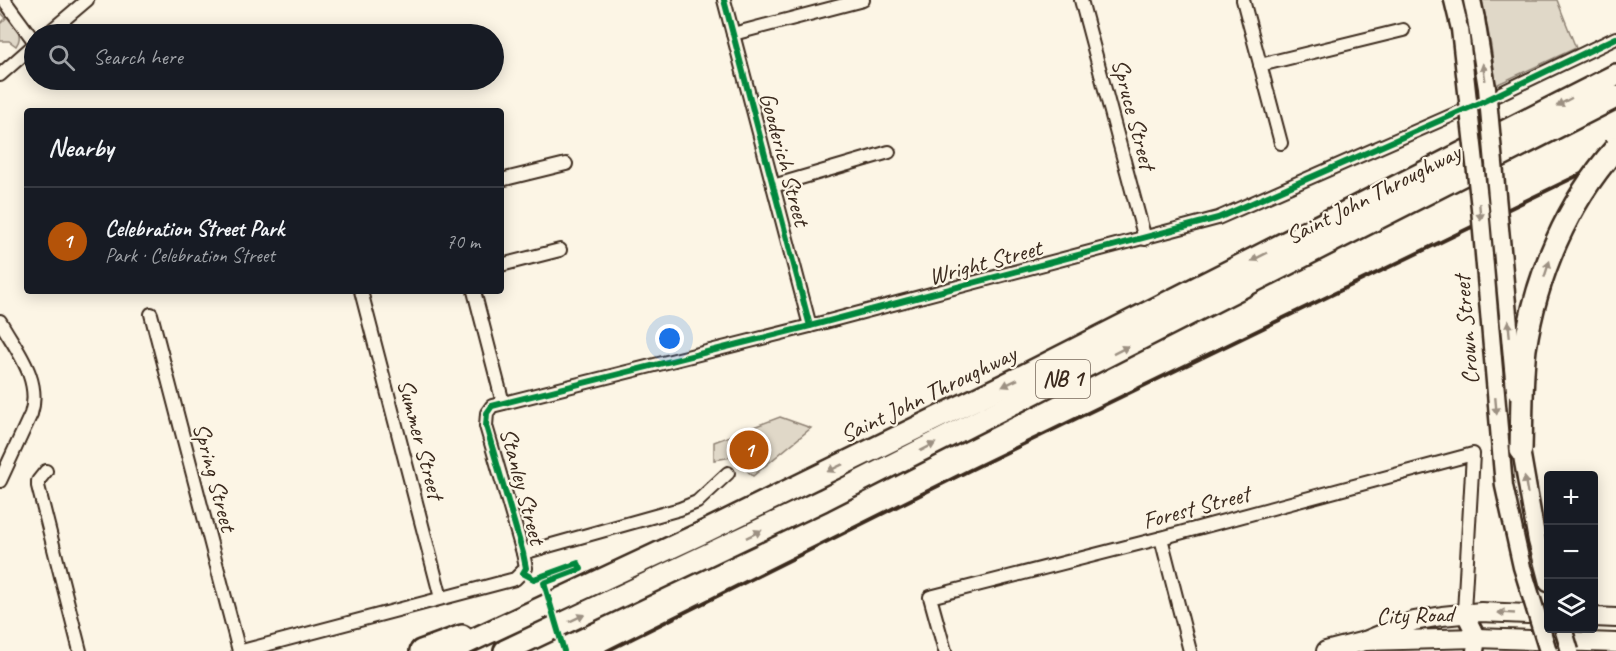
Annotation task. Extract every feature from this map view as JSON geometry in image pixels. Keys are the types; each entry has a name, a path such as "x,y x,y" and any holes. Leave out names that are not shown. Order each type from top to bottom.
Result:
{"highway":[{"name":"Saint John Throughway","path":"449,651 694,537 1023,376 1616,75"},
{"name":"Saint John Throughway","path":"505,651 823,500 1616,97"},
{"path":"1521,450 1525,348 1548,264 1566,220 1578,199 1616,148"},
{"path":"421,651 561,598"}],"main road":[{"name":"Crown Street","path":"1453,0 1460,28 1480,208 1504,486 1522,567 1548,651"},
{"name":"Crown Street","path":"1472,0 1487,88 1521,450 1537,541 1547,579"},
{"name":"City Road","path":"1365,641 1414,621 1464,612 1544,615"},
{"path":"1457,644 1464,612"},
{"path":"1464,612 1476,644"},
{"path":"1598,617 1616,618"},
{"path":"1565,633 1570,651"},
{"name":"City Road","path":"1365,641 1457,644 1592,642 1616,645"},
{"path":"1326,651 1365,641"}],"street":[{"path":"4,0 24,29"},
{"path":"59,24 87,0"},
{"name":"Gooderich Street","path":"724,0 810,326"},
{"path":"733,34 863,0"},
{"name":"Spruce Street","path":"1081,0 1145,239"},
{"path":"1243,0 1281,143"},
{"path":"1260,65 1403,30"},
{"name":"Wright Street","path":"487,413 492,406 503,403 810,326 1218,218 1480,103 1616,38"},
{"path":"0,75 24,52"},
{"path":"773,186 889,152"},
{"path":"504,179 566,164"},
{"path":"504,264 560,250"},
{"name":"Summer Street","path":"362,294 441,598"},
{"path":"475,294 503,403"},
{"name":"Spring Street","path":"151,314 240,651"},
{"path":"0,321 32,379 35,391 31,414 0,481"},
{"name":"Stanley Street","path":"441,598 515,579 525,571 523,552 486,426 487,413"},
{"name":"Forest Street","path":"945,651 930,597 1473,454 1464,612"},
{"path":"46,471 38,481 38,486 80,651"},
{"path":"523,552 680,509 697,502 728,473"},
{"path":"1161,538 1190,651"},
{"path":"240,651 441,598"}],"shaded area":[{"path":"1482,0 1557,0 1576,48 1496,85"},
{"path":"0,2 18,29 19,41 16,46 9,41 0,41 0,24 6,18 0,12"},
{"path":"780,417 811,428 753,476 732,457 714,460 714,442"}],"railway":[{"path":"607,651 968,471 1616,157"}],"cycle path":[{"path":"724,0 810,326"},
{"path":"564,651 544,583 581,569 578,563 534,579 523,573 526,568 523,553 486,426 487,413 492,406 810,326 1218,218 1480,103 1616,38"}],"place":[{"name":"Celebration Street Park","path":"749,450"}]}
